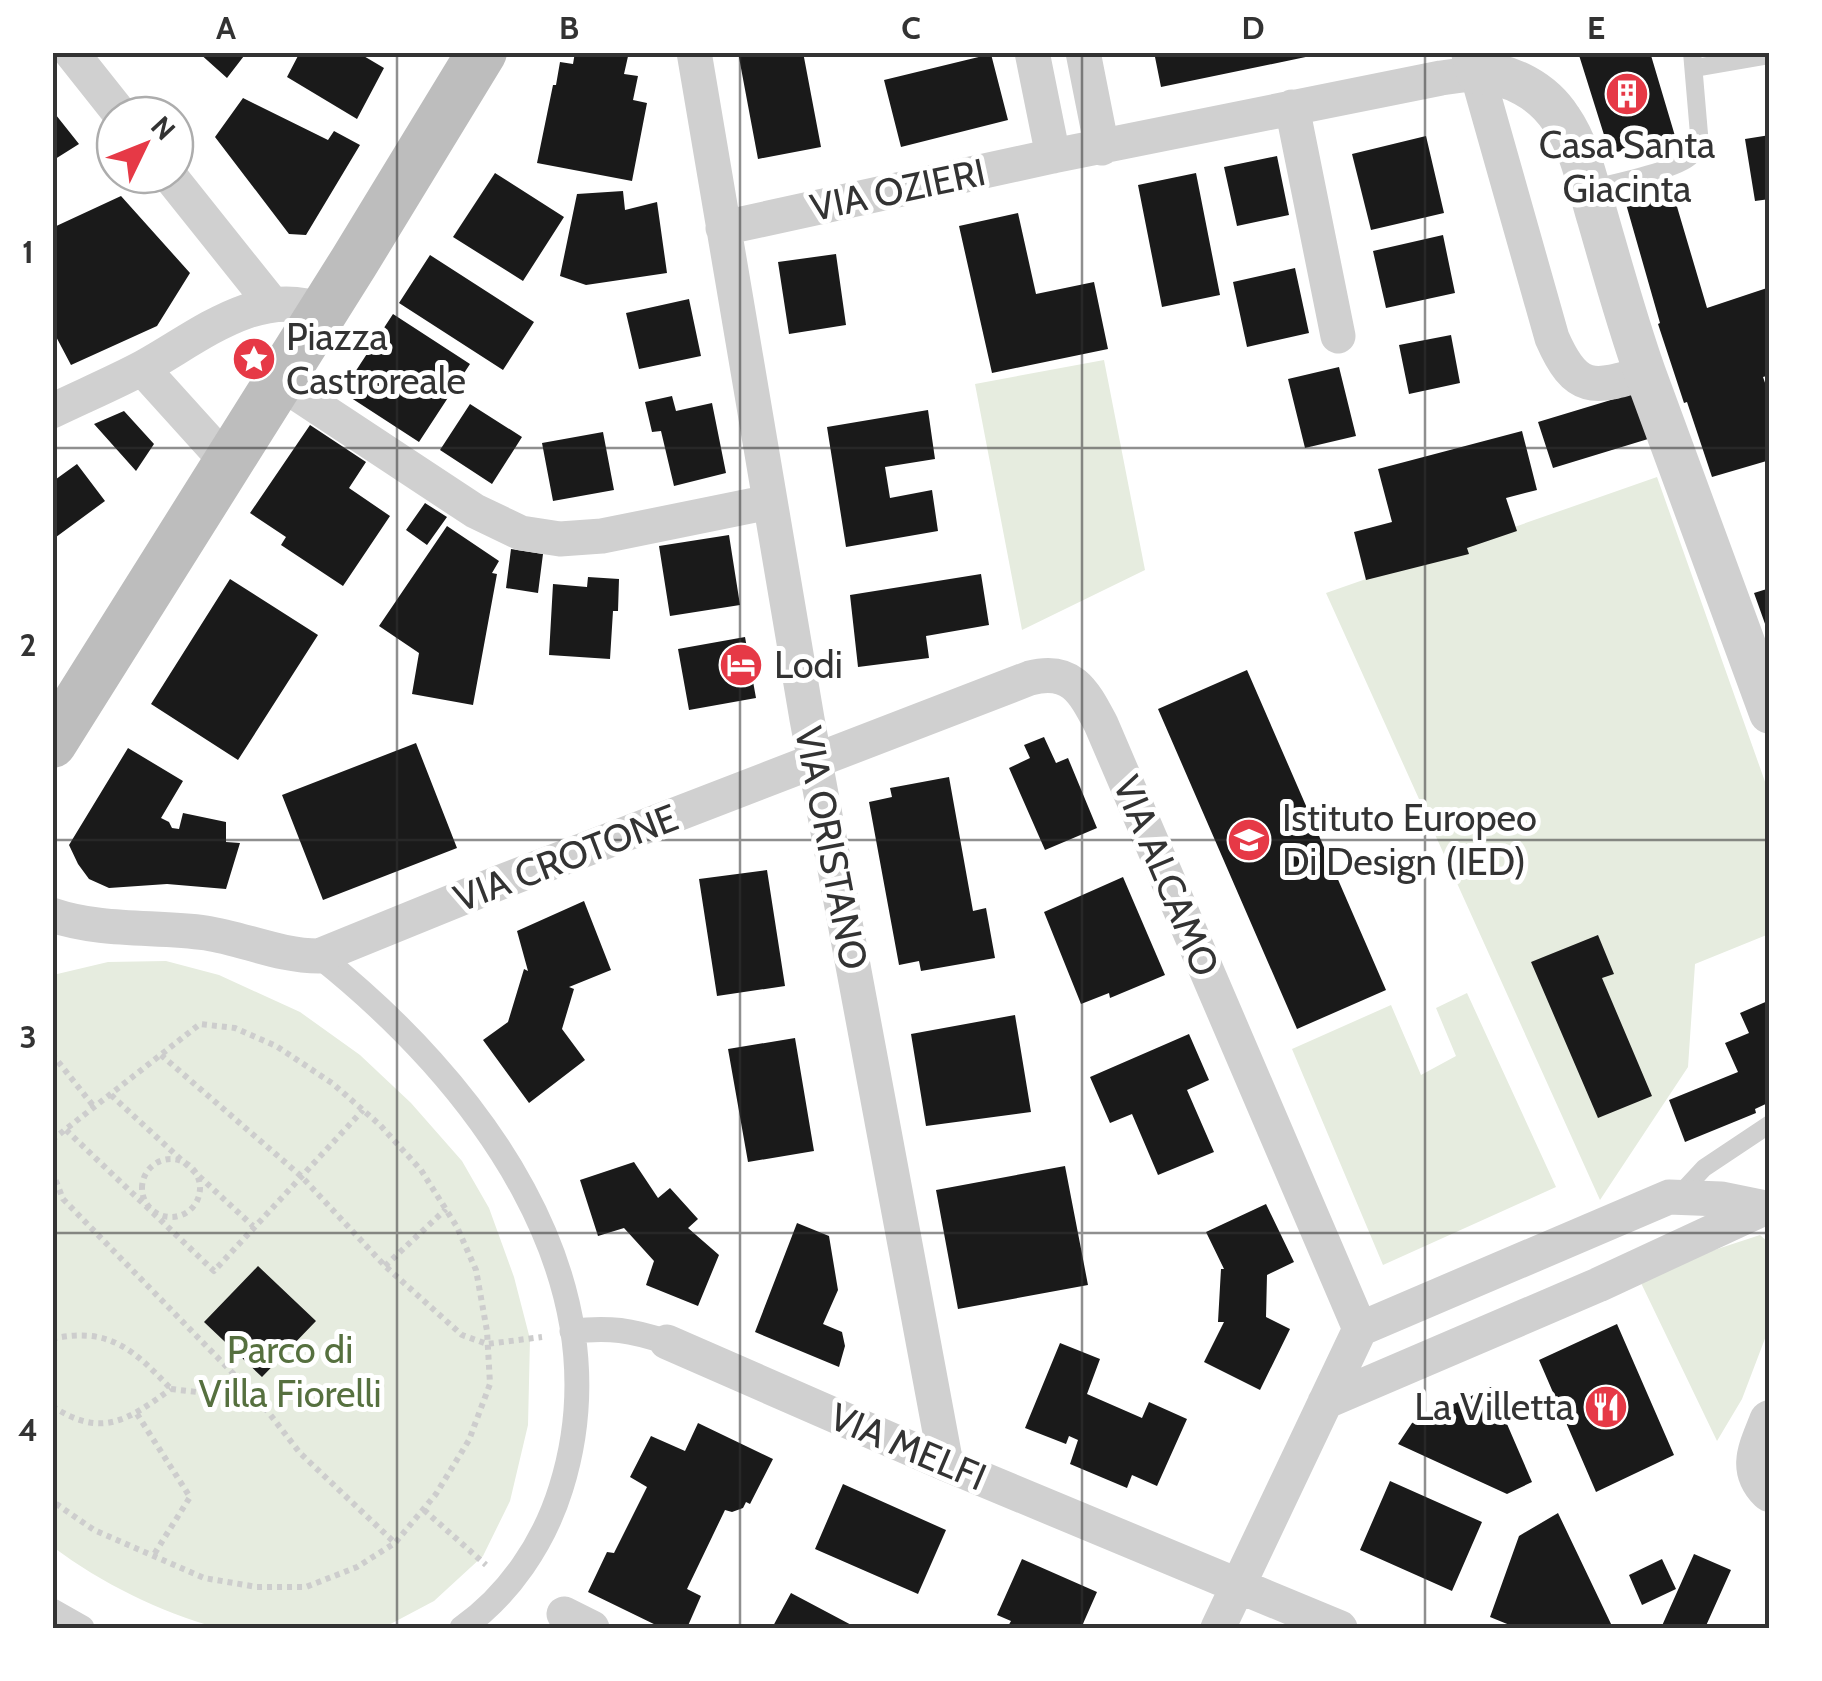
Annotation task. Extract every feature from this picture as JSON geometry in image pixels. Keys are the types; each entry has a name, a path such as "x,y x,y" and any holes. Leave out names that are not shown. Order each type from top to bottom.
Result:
{"main road":[{"path":"52,743 482,52"}],"street":[{"path":"71,52 105,95"},
{"name":"VIA ORISTANO","path":"694,52 814,763 946,1464"},
{"path":"1032,52 1076,152"},
{"path":"1076,152 1083,52"},
{"path":"1474,63 1533,90 1568,129 1645,373 1770,712"},
{"path":"1474,63 1552,338 1562,359 1579,379 1596,385 1645,373"},
{"name":"VIA OZIERI","path":"723,228 1440,78 1474,63"},
{"path":"1292,108 1338,336"},
{"path":"185,195 272,304"},
{"path":"52,411 142,368 240,314 272,304 304,305 322,311"},
{"path":"142,368 228,462"},
{"path":"278,382 475,511 521,533 560,539 602,536 770,502"},
{"name":"VIA ALCAMO","path":"814,763 1041,675 1068,678 1078,686 1101,724 1360,1329"},
{"name":"VIA CROTONE","path":"320,956 814,763"},
{"path":"52,916 105,926 194,932 287,954 320,956 363,990 423,1052 502,1150 550,1247 572,1331 576,1398 568,1466 555,1507 531,1557 476,1619 462,1628"},
{"path":"1218,1628 1360,1329 1669,1198 1721,1200 1767,1209"},
{"path":"1325,1402 1767,1209"},
{"name":"VIA MELFI","path":"572,1331 628,1330 667,1342 946,1464 1340,1628"},
{"path":"1770,1422 1756,1470 1770,1491"},
{"path":"52,1612 82,1628"}],"lane":[{"path":"1589,189 1670,167 1692,156 1699,142 1694,60 1770,55"},
{"path":"1677,1196 1704,1168 1770,1124"}],"path":[{"path":"52,1140 200,1024 236,1028 276,1046 332,1082 363,1110 421,1170 446,1209 476,1270 487,1332 490,1384 469,1440 424,1510 395,1543 357,1566 306,1587 257,1588 204,1578 94,1530 52,1501"},
{"path":"52,1054 95,1108"},
{"path":"161,1055 301,1176 386,1266 462,1334 487,1344 572,1331"},
{"path":"111,1094 254,1226"},
{"path":"66,1130 214,1271 363,1110"},
{"path":"171,1159 189,1164 196,1171 200,1191 193,1208 176,1218 156,1214 149,1208 142,1181 153,1164 171,1159"},
{"path":"52,1171 63,1199 258,1399 300,1453 395,1543"},
{"path":"386,1266 446,1209"},
{"path":"52,1339 85,1334 118,1342 170,1389 258,1399"},
{"path":"52,1406 90,1423 115,1423 137,1414 170,1389"},
{"path":"137,1414 190,1497 153,1556"},
{"path":"424,1510 508,1585"}],"green space":[{"path":"1104,360 1145,570 1022,630 975,384"},
{"path":"1657,477 1769,793 1769,934 1695,964 1688,1067 1600,1200 1326,593"},
{"name":"Parco di Villa Fiorelli","path":"166,961 219,975 300,1012 360,1055 411,1103 462,1161 489,1208 514,1277 530,1339 528,1425 510,1501 483,1556 434,1601 383,1628 218,1628 132,1595 53,1547 53,975 108,962"},
{"path":"1467,993 1556,1187 1383,1265 1292,1049 1391,1005 1421,1075 1456,1056 1436,1008"},
{"path":"1760,1235 1769,1243 1769,1328 1742,1399 1717,1441 1641,1283 1699,1255"}],"building":[{"path":"198,52 247,52 227,78"},
{"path":"300,52 357,52 384,68 357,119 287,77"},
{"path":"575,52 629,52 624,74 638,76 633,100 647,103 632,181 537,163 560,62 573,64"},
{"path":"738,52 803,52 821,147 758,159"},
{"path":"1154,52 1320,52 1320,54 1161,87"},
{"name":"Casa Santa Giacinta","path":"1578,52 1650,52 1675,136 1610,154"},
{"path":"991,54 1008,120 901,147 884,80"},
{"path":"243,98 328,140 334,131 360,145 306,235 289,234 215,137"},
{"path":"52,110 79,144 52,161"},
{"path":"1770,135 1770,199 1755,201 1745,139"},
{"path":"1426,136 1444,213 1371,230 1352,154"},
{"path":"1277,156 1289,215 1237,226 1224,167"},
{"path":"495,173 564,217 523,281 453,237"},
{"path":"1196,173 1220,295 1162,307 1138,185"},
{"path":"1670,183 1707,308 1770,287 1770,375 1763,377 1770,397 1770,460 1712,477 1658,324 1624,197"},
{"path":"623,191 625,210 657,202 667,273 586,285 560,276 577,194"},
{"path":"121,196 190,273 157,326 71,365 52,329 52,228"},
{"path":"1018,213 1036,294 1094,282 1108,349 992,373 959,226"},
{"path":"1443,235 1455,293 1386,308 1373,251"},
{"path":"836,254 846,325 789,334 778,262"},
{"path":"430,255 534,322 503,370 399,303"},
{"path":"1295,268 1309,333 1247,347 1233,282"},
{"path":"689,299 701,356 639,369 626,313"},
{"path":"393,314 470,364 419,442 342,392"},
{"path":"1451,335 1460,383 1409,394 1399,345"},
{"path":"1339,367 1356,436 1305,448 1288,379"},
{"path":"1634,393 1648,439 1553,468 1538,422"},
{"path":"672,396 676,411 712,403 726,473 674,486 661,431 652,432 645,402"},
{"path":"470,404 522,437 492,484 440,450"},
{"path":"928,410 935,459 885,467 890,498 932,490 938,531 846,547 827,427"},
{"path":"124,411 154,444 136,471 94,424"},
{"path":"310,425 366,462 349,488 390,516 343,586 281,545 286,537 250,513"},
{"path":"1522,431 1537,490 1506,498 1517,531 1467,548 1469,554 1366,580 1354,532 1392,522 1378,469"},
{"path":"603,432 614,490 553,501 542,443"},
{"path":"77,464 105,501 52,540 52,482"},
{"path":"425,503 447,517 427,545 406,530"},
{"path":"447,526 499,561 492,573 497,574 473,705 412,694 419,653 379,626"},
{"path":"729,535 740,605 670,616 659,546"},
{"path":"511,549 543,554 538,593 506,588"},
{"path":"981,574 989,625 926,636 929,658 858,667 850,595"},
{"path":"588,577 619,579 610,659 549,655 553,584 587,587"},
{"path":"230,579 318,635 238,760 151,704"},
{"path":"1770,588 1770,635 1769,635 1754,593"},
{"path":"745,637 756,698 689,710 678,649"},
{"name":"Istituto Europeo Di Design (IED)","path":"1247,670 1386,990 1297,1029 1158,709"},
{"path":"1044,737 1056,763 1068,758 1097,828 1045,850 1009,768 1030,758 1024,745"},
{"path":"416,743 457,848 323,900 282,795"},
{"path":"128,748 183,781 161,818 172,828 179,829 183,813 226,822 226,842 240,843 226,889 167,884 109,888 89,879 78,864 69,845"},
{"path":"949,777 973,911 986,908 995,958 921,971 919,961 899,965 869,802 892,797 890,788"},
{"path":"767,870 785,986 717,996 699,879"},
{"path":"1123,877 1165,975 1110,998 1109,993 1081,1004 1044,912"},
{"path":"584,901 611,970 569,987 574,989 562,1029 585,1060 529,1103 483,1040 508,1022 524,969 528,971 517,931"},
{"path":"1598,935 1614,974 1602,978 1652,1096 1598,1118 1531,962"},
{"path":"1770,1000 1770,1102 1755,1109 1756,1113 1685,1142 1669,1100 1738,1072 1725,1043 1749,1033 1740,1013"},
{"path":"1015,1015 1031,1112 926,1126 911,1034"},
{"path":"1189,1034 1209,1080 1187,1090 1214,1152 1158,1175 1132,1114 1110,1123 1090,1077"},
{"path":"795,1038 814,1151 748,1162 728,1049"},
{"path":"634,1162 658,1198 670,1188 698,1219 688,1228 719,1255 698,1306 646,1285 654,1261 624,1228 598,1236 580,1180"},
{"path":"1065,1166 1088,1285 958,1309 936,1190"},
{"path":"1266,1204 1294,1262 1267,1275 1266,1317 1290,1329 1260,1390 1204,1362 1224,1322 1218,1322 1224,1269 1206,1232"},
{"path":"797,1223 829,1236 838,1290 823,1324 842,1332 845,1346 839,1367 755,1332"},
{"path":"258,1266 316,1321 262,1377 204,1322"},
{"name":"La Villetta","path":"1617,1324 1674,1455 1596,1492 1539,1360"},
{"path":"1060,1343 1100,1359 1087,1394 1142,1418 1149,1402 1187,1419 1157,1486 1132,1475 1127,1488 1070,1464 1078,1440 1069,1436 1066,1444 1025,1428"},
{"path":"1491,1387 1532,1482 1507,1494 1398,1444 1412,1423"},
{"path":"698,1423 773,1459 750,1504 746,1502 743,1508 732,1512 725,1510 687,1589 701,1596 687,1628 662,1628 588,1592 607,1552 614,1553 647,1487 630,1477 651,1436 685,1451"},
{"path":"1390,1481 1482,1522 1452,1591 1360,1550"},
{"path":"843,1484 946,1530 918,1594 815,1549"},
{"path":"1558,1513 1612,1626 1608,1628 1517,1628 1490,1617 1519,1536"},
{"path":"1694,1554 1731,1570 1705,1628 1661,1628"},
{"path":"1022,1559 1097,1592 1082,1626 1088,1628 1007,1628 1011,1621 997,1615"},
{"path":"1662,1559 1676,1589 1642,1605 1629,1575"},
{"path":"791,1593 857,1628 772,1628"}],"place":[{"name":"Casa Santa Giacinta","path":"1627,94"},
{"name":"Piazza Castroreale","path":"254,359"},
{"name":"Lodi","path":"741,665"},
{"name":"Istituto Europeo Di Design (IED)","path":"1249,840"},
{"name":"La Villetta","path":"1606,1407"}]}
